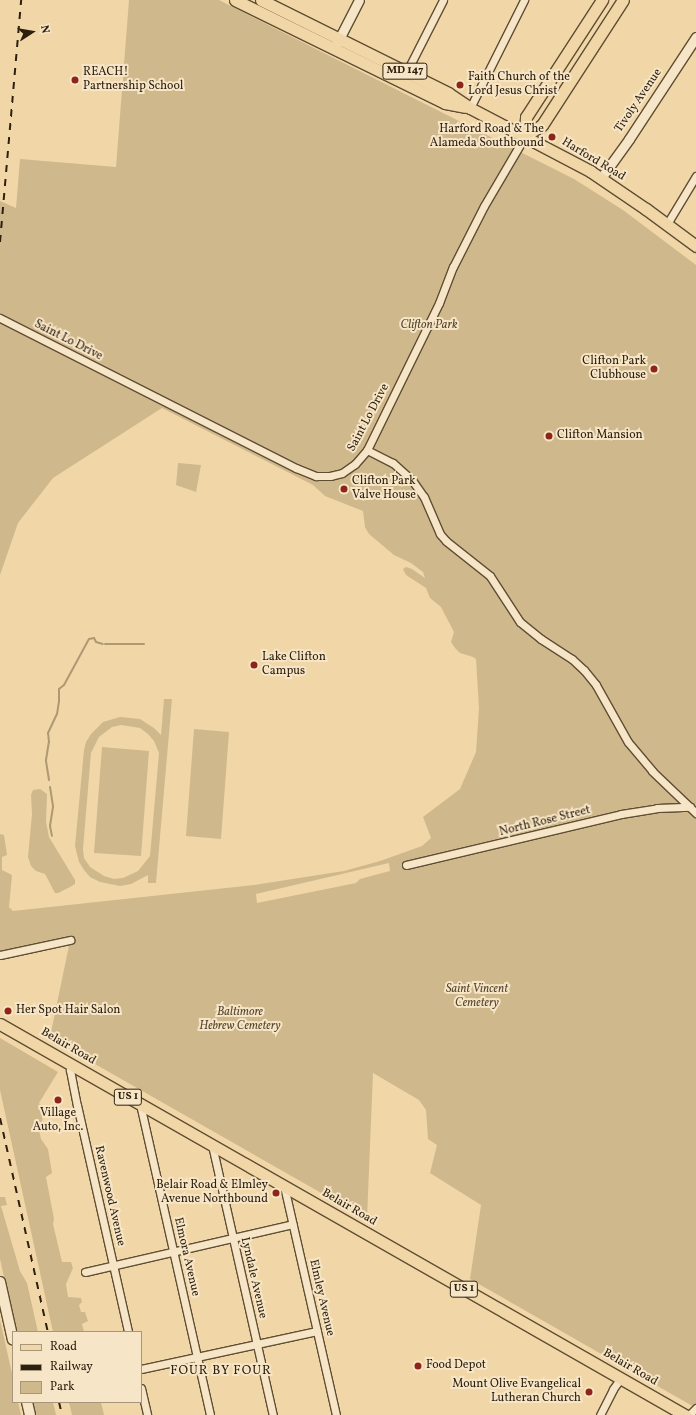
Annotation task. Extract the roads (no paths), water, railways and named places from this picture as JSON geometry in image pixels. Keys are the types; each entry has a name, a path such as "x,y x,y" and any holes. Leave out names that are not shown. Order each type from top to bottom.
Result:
{"main road":[{"name":"Harford Road","path":"236,0 266,15 406,72 448,93 470,108 525,136 601,178 696,246"},
{"name":"Harford Road","path":"261,0 273,3 336,44 401,82 445,103 470,108"},
{"path":"525,136 526,117 602,0"},
{"path":"525,136 542,125 623,0"},
{"name":"Belair Road","path":"0,1024 685,1415"},
{"path":"0,1282 12,1336"},
{"path":"27,1403 30,1415"}],"street":[{"path":"336,44 359,0"},
{"path":"401,82 442,0"},
{"path":"470,108 524,0"},
{"path":"266,15 273,3"},
{"name":"Tivoly Avenue","path":"601,178 629,139 696,37"},
{"name":"Saint Lo Drive","path":"0,318 310,474 330,476 342,473 355,464 367,450 438,303 456,260 484,206 525,136"},
{"path":"667,224 696,176"},
{"path":"367,450 393,463 412,480 424,497 440,534 446,541 490,576 514,615 520,622 541,639 572,659 584,670 596,686 628,742 652,771 696,813"},
{"name":"North Rose Street","path":"406,866 640,810 668,807 690,807"},
{"path":"0,955 70,940"},
{"name":"Ravenwood Avenue","path":"73,1065 70,1070 77,1105 128,1331"},
{"name":"Elmora Avenue","path":"140,1104 210,1415"},
{"name":"Lyndale Avenue","path":"212,1145 273,1415"},
{"name":"Elmley Avenue","path":"284,1186 336,1415"},
{"path":"85,1272 293,1224"},
{"path":"142,1369 317,1331"},
{"path":"600,1415 613,1389 621,1378"},
{"path":"142,1392 147,1415"},
{"path":"685,1415 696,1408"}],"waterway":[{"path":"49,780 46,760 49,742 48,733 57,714 59,689 64,685 89,639 94,638 96,642 103,644"},
{"path":"105,644 144,644"},
{"path":"50,787 53,807 50,826 52,836"}],"railway":[{"path":"0,242 21,0"},
{"path":"0,1118 48,1331"},
{"path":"59,1403 62,1415"}],"place":[{"name":"REACH! Partnership School","path":"75,80"},
{"name":"Faith Church of the Lord Jesus Christ","path":"460,85"},
{"name":"Harford Road & The Alameda Southbound","path":"552,137"},
{"name":"Clifton Park Clubhouse","path":"654,369"},
{"name":"Clifton Mansion","path":"549,436"},
{"name":"Clifton Park Valve House","path":"344,489"},
{"name":"Lake Clifton Campus","path":"254,665"},
{"name":"Her Spot Hair Salon","path":"8,1011"},
{"name":"Village Auto, Inc.","path":"58,1100"},
{"name":"Belair Road & Elmley Avenue Northbound","path":"276,1193"},
{"name":"Food Depot","path":"418,1366"},
{"name":"Mount Olive Evangelical Lutheran Church","path":"589,1392"}],"district":[{"name":"FOUR BY FOUR","path":"221,1371"}],"park label":[{"name":"Clifton Park","path":"429,326"},
{"name":"Saint Vincent Cemetery","path":"477,997"},
{"name":"Baltimore Hebrew Cemetery","path":"240,1020"}]}
